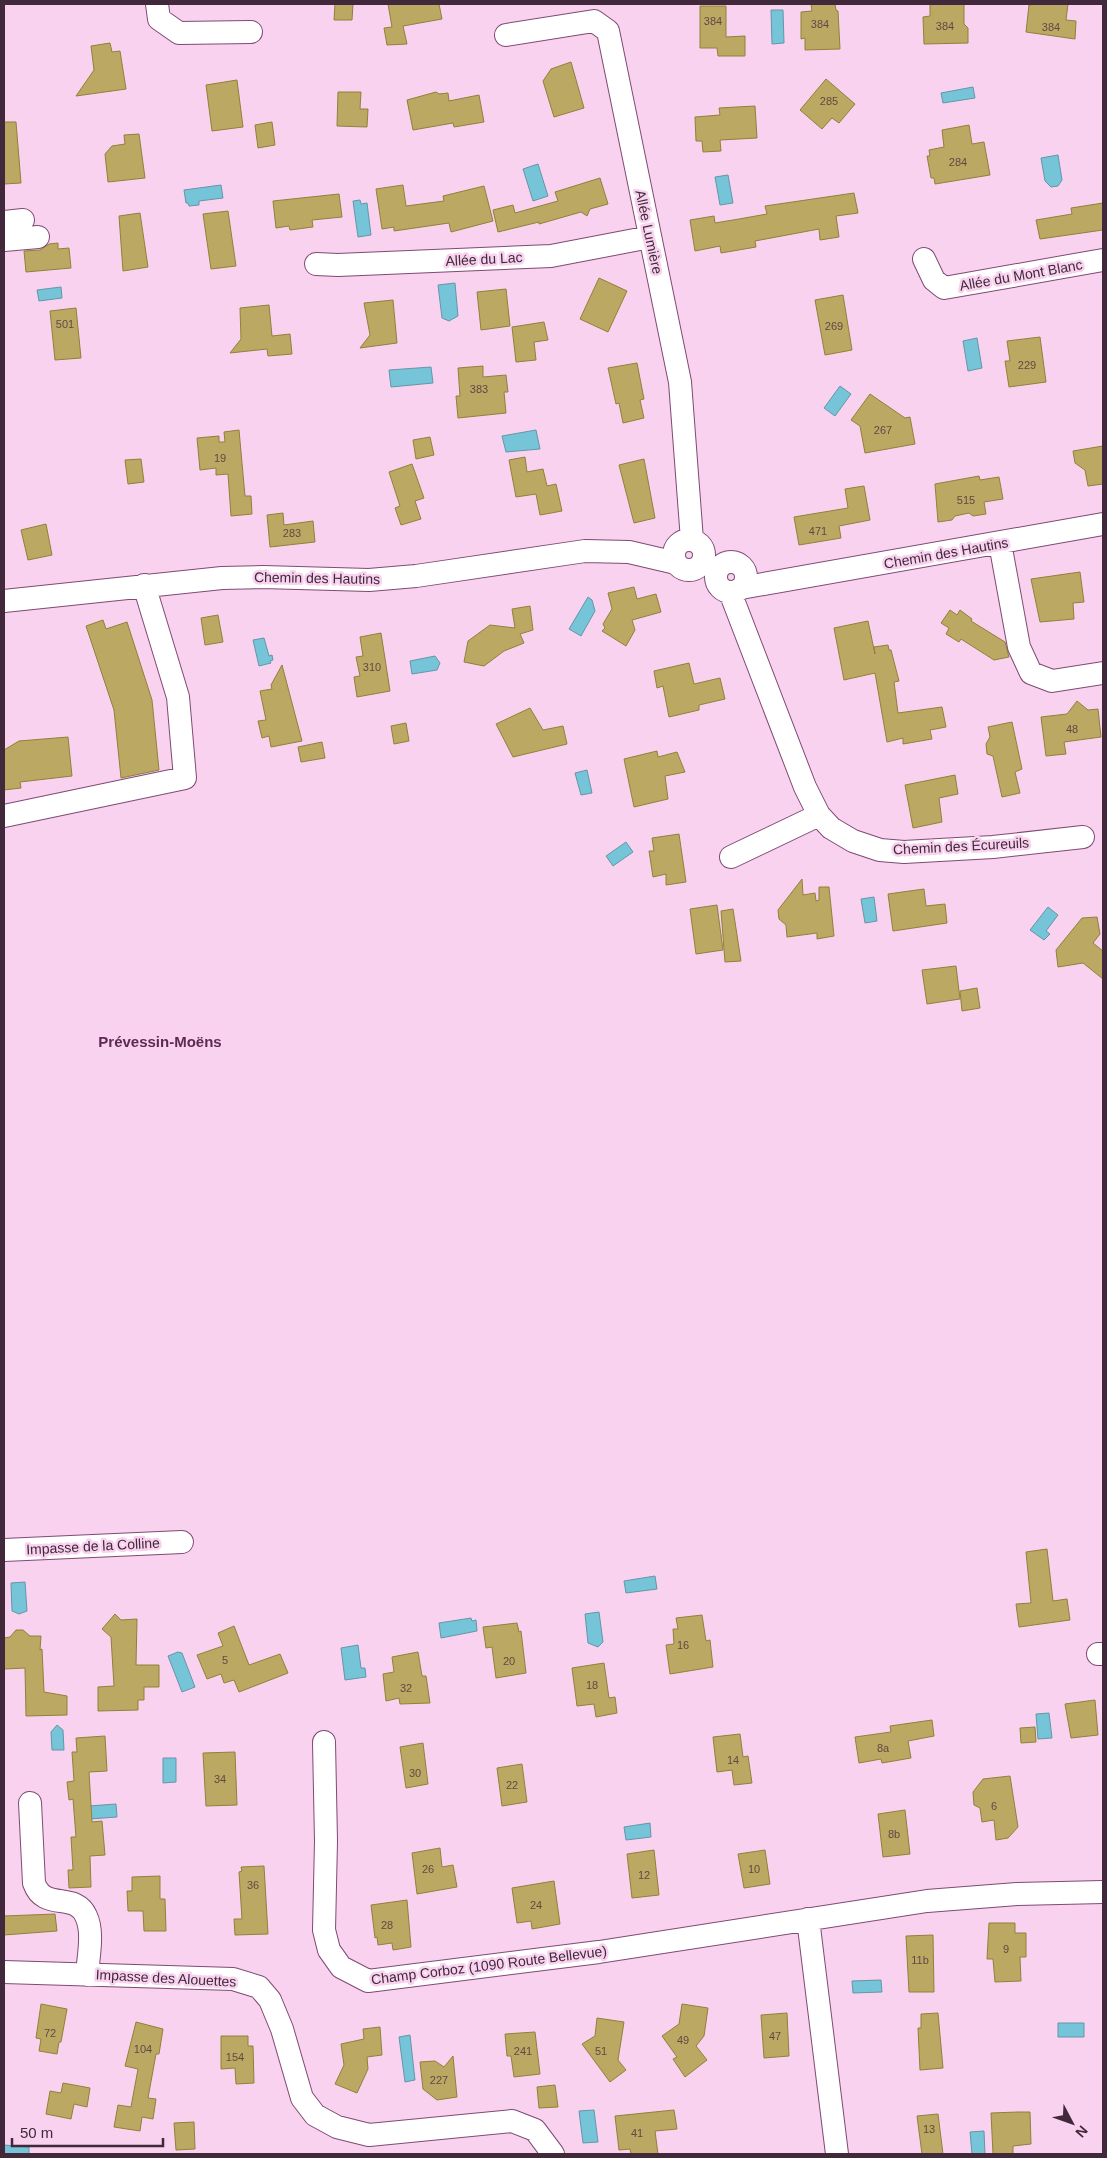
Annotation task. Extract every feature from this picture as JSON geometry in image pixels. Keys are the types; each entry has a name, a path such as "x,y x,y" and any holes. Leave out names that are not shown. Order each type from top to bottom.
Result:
{"street":[{"path":"157,4 159,19 179,33 251,32"},
{"name":"Allée Lumière","path":"506,35 594,20 608,31 680,382 688,553"},
{"path":"4,240 38,237"},
{"name":"Allée du Lac","path":"316,264 338,265 552,256 650,237"},
{"name":"Allée du Mont Blanc","path":"924,259 934,280 944,288 1103,260"},
{"name":"Chemin des Hautins","path":"4,601 144,585 263,577 378,579 450,572 585,551 688,553 732,579 788,579 872,567 1103,524"},
{"path":"1000,543 1019,647 1031,673 1052,681 1103,674"},
{"name":"Chemin des Écureuils","path":"732,579 805,787 819,815 831,828 853,841 880,850 904,852 993,847 1083,837"},
{"path":"4,816 184,778 178,697 144,585"},
{"path":"731,857 819,815"},
{"name":"Impasse de la Colline","path":"4,1550 182,1542"},
{"name":"Champ Corboz (1090 Route Bellevue)","path":"324,1742 326,1841 324,1930 329,1950 341,1967 368,1981 599,1952 927,1901 1017,1894 1103,1892"},
{"path":"30,1803 34,1883 37,1893 49,1901 66,1901 78,1907 86,1916 89,1936 87,1975"},
{"path":"808,1919 838,2154"},
{"name":"Impasse des Alouettes","path":"4,1972 233,1979 259,1987 270,2000 282,2029 302,2098 315,2115 337,2127 369,2135 512,2121 535,2130 553,2154"}],"water":[{"path":"771,10 783,10 784,43 772,44"},
{"path":"973,87 975,98 943,103 941,93"},
{"path":"1058,155 1062,180 1058,186 1051,187 1045,181 1041,158"},
{"path":"538,164 548,196 533,201 523,169"},
{"path":"728,175 733,203 720,205 715,177"},
{"path":"221,185 223,198 199,201 199,205 189,206 186,203 184,190"},
{"path":"360,200 361,204 367,203 371,235 358,237 353,201"},
{"path":"455,283 458,316 449,321 442,318 438,285"},
{"path":"61,287 62,298 39,301 37,290"},
{"path":"977,338 982,368 968,371 963,341"},
{"path":"431,367 433,383 391,387 389,370"},
{"path":"840,386 851,394 835,416 824,408"},
{"path":"536,430 540,449 506,452 502,436"},
{"path":"588,597 592,600 595,611 581,636 569,629"},
{"path":"264,638 269,656 272,655 273,660 270,661 271,663 259,666 253,640"},
{"path":"435,656 440,663 437,670 412,674 410,661"},
{"path":"587,770 592,793 581,795 575,773"},
{"path":"626,842 633,852 613,866 606,856"},
{"path":"874,897 877,921 865,923 861,899"},
{"path":"1048,907 1058,915 1046,931 1050,934 1044,940 1030,930"},
{"path":"655,1576 657,1589 626,1593 624,1581"},
{"path":"25,1582 27,1611 19,1614 12,1611 11,1583"},
{"path":"599,1612 603,1642 598,1647 588,1643 585,1614"},
{"path":"471,1618 472,1621 476,1620 477,1631 441,1638 439,1623"},
{"path":"358,1645 361,1668 365,1668 366,1677 345,1680 341,1648"},
{"path":"178,1652 182,1653 195,1687 182,1692 168,1656"},
{"path":"1049,1713 1052,1738 1038,1739 1036,1714"},
{"path":"57,1725 63,1730 64,1750 52,1750 51,1732"},
{"path":"163,1758 176,1758 176,1782 163,1783"},
{"path":"116,1804 117,1817 90,1819 89,1806"},
{"path":"650,1823 651,1837 626,1840 624,1827"},
{"path":"881,1980 882,1992 853,1993 852,1981"},
{"path":"1058,2023 1084,2023 1084,2037 1058,2037"},
{"path":"410,2035 415,2080 405,2082 399,2037"},
{"path":"594,2110 598,2142 583,2143 579,2111"},
{"path":"984,2131 985,2154 972,2154 970,2132"},
{"path":"4,2145 29,2147 29,2154 4,2154"}],"building":[{"path":"335,4 353,4 352,20 334,20"},
{"path":"388,4 439,4 442,19 403,26 407,44 387,45 384,28 392,27"},
{"path":"811,4 835,4 838,11 840,49 805,50 805,38 801,39 801,12 812,11"},
{"path":"930,4 964,4 964,24 968,28 968,43 924,44 923,17 930,16"},
{"path":"1068,4 1066,20 1076,21 1075,39 1026,32 1029,5"},
{"path":"700,6 726,6 726,37 745,36 745,56 718,56 717,48 700,48"},
{"path":"110,43 112,52 120,51 126,89 76,96 94,70 91,46"},
{"path":"571,62 584,108 554,117 543,81 551,69"},
{"path":"826,79 855,104 839,123 832,118 822,129 800,110"},
{"path":"237,80 243,127 212,131 206,85"},
{"path":"338,92 361,92 360,109 368,109 367,127 337,126"},
{"path":"436,92 439,94 448,93 449,101 479,95 484,122 454,127 453,123 413,130 407,100"},
{"path":"755,106 757,138 720,140 721,151 703,152 702,141 696,141 695,117 720,115 719,108"},
{"path":"4,122 16,122 21,183 4,184"},
{"path":"272,122 275,145 258,148 255,125"},
{"path":"969,125 972,144 984,142 990,175 935,184 934,178 931,178 927,156 930,156 929,150 944,147 942,130"},
{"path":"139,134 145,178 108,182 105,154 112,146 125,144 124,135"},
{"path":"600,178 608,204 590,209 587,216 581,212 539,224 539,222 498,232 493,210 513,205 515,213 558,201 555,192"},
{"path":"403,185 406,206 444,201 443,196 484,186 493,221 451,232 449,223 394,231 394,227 382,229 376,189"},
{"path":"854,193 858,213 836,216 839,237 820,240 819,229 755,241 756,247 721,253 720,246 695,251 690,220 714,216 715,223 767,214 765,206"},
{"path":"339,194 342,217 312,220 313,227 290,230 289,226 276,228 273,201"},
{"path":"1103,203 1103,230 1040,239 1036,220 1072,214 1071,208"},
{"path":"228,211 236,266 211,269 203,214"},
{"path":"140,213 148,267 123,271 119,216"},
{"path":"58,243 58,249 69,248 71,268 26,272 24,251 40,250 49,244"},
{"path":"599,278 627,291 608,332 580,319"},
{"path":"506,289 510,326 481,330 477,292"},
{"path":"843,295 852,350 825,355 815,300"},
{"path":"393,300 397,343 360,348 370,335 364,303"},
{"path":"269,305 272,336 290,334 292,354 268,356 267,349 230,353 241,339 240,308"},
{"path":"76,308 81,358 55,360 50,311"},
{"path":"544,322 548,340 534,342 536,360 516,362 512,327"},
{"path":"1040,337 1046,382 1009,387 1005,361 1010,361 1007,341"},
{"path":"637,363 644,399 640,400 644,418 623,423 619,403 616,404 608,368"},
{"path":"483,366 483,377 506,375 508,392 504,392 506,413 458,418 456,396 460,396 458,368"},
{"path":"870,394 905,418 910,417 915,444 865,453 860,426 851,420"},
{"path":"239,430 245,496 251,496 252,514 231,516 228,474 216,475 216,468 200,470 197,438 219,436 219,442 225,442 224,432"},
{"path":"430,437 434,455 416,459 413,440"},
{"path":"1103,446 1103,484 1088,486 1085,470 1075,463 1073,451"},
{"path":"525,457 527,472 543,469 547,486 556,484 562,511 540,515 536,494 516,497 509,460"},
{"path":"141,459 144,482 128,484 125,460"},
{"path":"644,459 655,518 634,523 619,465"},
{"path":"412,464 424,498 415,501 421,519 401,525 395,508 400,506 389,472"},
{"path":"979,476 980,480 999,477 1003,499 984,502 986,514 973,516 969,513 955,516 952,520 938,522 935,484"},
{"path":"864,486 870,520 839,526 841,538 799,545 794,517 848,508 845,489"},
{"path":"283,513 284,525 313,521 315,542 270,547 267,515"},
{"path":"46,524 52,555 28,560 21,530"},
{"path":"1080,572 1084,602 1073,603 1074,619 1040,622 1031,579"},
{"path":"634,587 637,599 656,594 661,612 632,620 635,630 626,646 602,631 605,628 603,624 612,609 608,593"},
{"path":"530,606 533,630 520,634 524,643 504,651 484,666 464,662 468,641 490,625 515,628 512,609"},
{"path":"950,610 957,615 960,610 972,619 971,621 1005,642 1009,657 994,660 961,639 959,642 946,634 949,628 941,623"},
{"path":"218,615 223,642 205,645 201,618"},
{"path":"103,620 106,629 127,622 152,700 159,770 121,778 114,710 86,626"},
{"path":"868,621 875,654 874,647 888,645 889,650 891,650 899,681 894,682 898,713 942,707 946,727 930,730 932,739 903,744 903,738 887,742 875,673 844,680 834,628"},
{"path":"381,633 390,691 357,697 354,677 360,676 356,657 363,656 360,637"},
{"path":"689,663 694,684 720,678 725,699 699,705 699,710 669,717 663,686 657,688 654,671"},
{"path":"282,665 302,741 271,747 269,736 262,738 258,721 266,720 260,691 272,689 271,685"},
{"path":"1077,701 1088,710 1098,709 1101,737 1064,742 1066,754 1046,756 1041,717 1067,714"},
{"path":"530,708 543,730 563,726 567,744 513,757 496,724"},
{"path":"1012,722 1022,769 1015,772 1020,793 1002,797 993,756 987,754 986,744 990,737 988,727"},
{"path":"406,723 409,741 394,744 391,726"},
{"path":"68,737 72,776 20,782 21,788 4,790 4,750 19,741"},
{"path":"322,742 325,758 301,762 298,747"},
{"path":"657,751 658,757 677,752 685,772 665,776 668,799 634,807 624,759"},
{"path":"955,775 958,794 939,798 942,822 913,828 905,785"},
{"path":"679,834 686,882 666,885 666,874 653,877 649,851 654,851 652,838"},
{"path":"802,879 803,895 815,893 816,901 819,900 819,887 829,887 834,936 817,939 817,933 787,937 786,925 779,919 778,910"},
{"path":"924,889 926,906 945,904 947,923 893,931 888,894"},
{"path":"717,905 723,950 696,954 690,909"},
{"path":"733,909 741,961 725,962 721,911"},
{"path":"1097,917 1100,934 1093,943 1103,951 1103,979 1083,963 1058,967 1056,950 1082,918"},
{"path":"956,966 960,999 927,1004 922,970"},
{"path":"977,988 980,1008 962,1011 960,991"},
{"path":"1047,1549 1053,1601 1067,1599 1070,1620 1019,1627 1016,1604 1031,1603 1026,1552"},
{"path":"115,1614 121,1620 137,1619 136,1665 159,1665 159,1687 144,1687 144,1700 138,1700 138,1710 98,1711 98,1687 114,1686 111,1637 102,1629"},
{"path":"702,1615 706,1641 710,1640 713,1667 670,1674 666,1645 674,1644 673,1629 678,1629 676,1618"},
{"path":"517,1623 519,1632 521,1631 526,1673 496,1678 492,1647 486,1648 483,1627"},
{"path":"234,1626 249,1665 280,1654 288,1673 239,1692 234,1680 224,1683 221,1674 207,1679 197,1655 223,1646 218,1633"},
{"path":"16,1630 23,1630 30,1636 41,1636 40,1650 42,1649 44,1692 67,1696 67,1715 26,1716 25,1668 4,1669 4,1638 10,1637"},
{"path":"418,1652 422,1676 426,1676 430,1703 400,1704 399,1698 386,1701 383,1674 394,1672 392,1657"},
{"path":"604,1663 609,1698 615,1697 617,1713 596,1717 594,1704 577,1706 572,1668"},
{"path":"1095,1700 1098,1735 1071,1738 1065,1704"},
{"path":"932,1720 934,1736 908,1741 911,1758 882,1763 881,1759 859,1763 855,1737 891,1732 890,1726"},
{"path":"1035,1727 1036,1742 1021,1743 1020,1728"},
{"path":"740,1734 743,1757 748,1756 752,1783 734,1785 732,1770 717,1772 713,1737"},
{"path":"105,1736 107,1771 89,1772 92,1822 102,1821 105,1855 90,1856 91,1887 69,1888 68,1870 73,1870 71,1837 76,1837 73,1799 69,1800 67,1782 74,1781 72,1752 77,1752 76,1738"},
{"path":"423,1743 428,1784 406,1788 400,1747"},
{"path":"235,1752 237,1805 206,1806 203,1753"},
{"path":"522,1764 527,1802 502,1806 497,1768"},
{"path":"1010,1776 1018,1827 1008,1838 996,1840 994,1820 982,1822 980,1808 974,1805 973,1792 983,1779"},
{"path":"905,1810 910,1854 883,1857 878,1814"},
{"path":"440,1848 442,1867 453,1865 457,1887 417,1894 412,1853"},
{"path":"654,1850 659,1895 632,1898 627,1854"},
{"path":"765,1850 770,1884 744,1888 738,1854"},
{"path":"264,1866 268,1934 235,1935 234,1919 242,1919 239,1872 242,1871 241,1867"},
{"path":"160,1876 160,1899 165,1899 166,1931 144,1931 143,1911 128,1911 127,1891 132,1891 132,1877"},
{"path":"554,1881 560,1924 532,1929 531,1921 517,1923 512,1888"},
{"path":"407,1900 411,1947 393,1950 392,1943 378,1945 377,1937 375,1938 371,1905"},
{"path":"55,1914 57,1931 4,1935 4,1916"},
{"path":"989,1923 1015,1923 1015,1933 1026,1933 1026,1957 1020,1957 1021,1981 995,1982 993,1959 987,1959"},
{"path":"933,1935 934,1992 909,1992 906,1936"},
{"path":"41,2004 67,2009 57,2054 39,2051 41,2039 36,2038"},
{"path":"682,2004 708,2008 704,2036 696,2046 707,2060 685,2077 673,2059 677,2057 662,2036 679,2024"},
{"path":"787,2013 789,2056 764,2058 761,2015"},
{"path":"938,2013 943,2068 920,2070 918,2028 921,2028 921,2014"},
{"path":"597,2018 624,2022 618,2060 626,2070 610,2082 582,2044 595,2036"},
{"path":"136,2022 163,2029 159,2054 156,2054 148,2098 156,2099 153,2119 142,2117 140,2131 114,2127 118,2105 131,2107 138,2069 125,2066"},
{"path":"380,2027 382,2055 367,2057 368,2069 357,2093 335,2084 344,2065 341,2044 364,2039 363,2029"},
{"path":"535,2032 540,2074 514,2077 511,2056 507,2056 505,2034"},
{"path":"221,2036 248,2036 248,2046 253,2046 254,2083 236,2084 235,2068 221,2069"},
{"path":"453,2056 457,2097 437,2100 423,2089 420,2062 435,2061 444,2067"},
{"path":"63,2083 90,2088 87,2107 74,2104 71,2119 46,2114 50,2091 61,2093"},
{"path":"555,2085 558,2107 539,2108 537,2087"},
{"path":"674,2110 677,2129 655,2131 658,2154 631,2154 630,2149 619,2150 615,2116"},
{"path":"1030,2112 1031,2144 1013,2146 1013,2154 993,2154 991,2113"},
{"path":"938,2114 943,2154 922,2154 917,2116"},
{"path":"194,2122 195,2149 176,2150 174,2123"}],"district":[{"name":"Prévessin-Moëns","path":"160,1041"}]}
